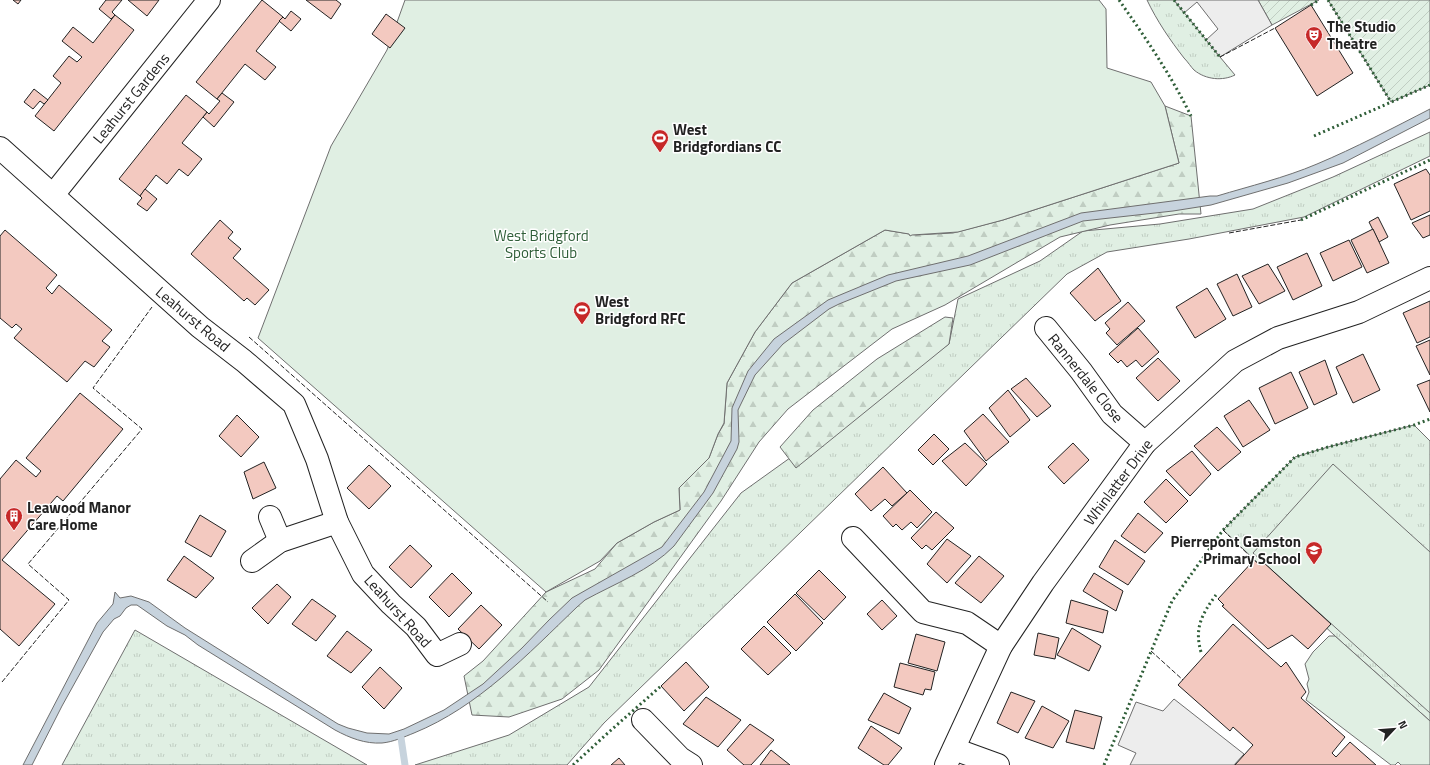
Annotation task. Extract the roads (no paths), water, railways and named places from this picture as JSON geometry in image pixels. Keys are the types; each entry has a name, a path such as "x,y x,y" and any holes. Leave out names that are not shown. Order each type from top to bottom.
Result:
{"street":[{"name":"Leahurst Gardens","path":"53,195 209,0"},
{"name":"Leahurst Road","path":"0,148 200,327 244,361 294,404 317,459 337,522 363,574 391,604 416,627 437,655 460,644"},
{"name":"Whinlatter Drive","path":"950,757 1001,646 1043,583 1145,444 1235,361 1278,338 1359,312 1430,278"},
{"name":"Rannerdale Close","path":"1046,328 1082,371 1112,414 1145,444"},
{"path":"270,516 280,541"},
{"path":"252,561 280,541 337,522"},
{"path":"853,538 923,612 967,623 1001,646"},
{"path":"643,720 680,758 691,765"},
{"path":"950,757 998,765"}],"waterway":[{"path":"401,738 405,765"}],"place":[{"name":"The Studio Theatre","path":"1314,50"},
{"name":"West Bridgfordians CC","path":"660,153"},
{"name":"West Bridgford RFC","path":"582,325"},
{"name":"Leawood Manor Care Home","path":"14,531"},
{"name":"Pierrepont Gamston Primary School","path":"1314,565"}],"park label":[{"name":"West Bridgford Sports Club","path":"541,244"}]}
